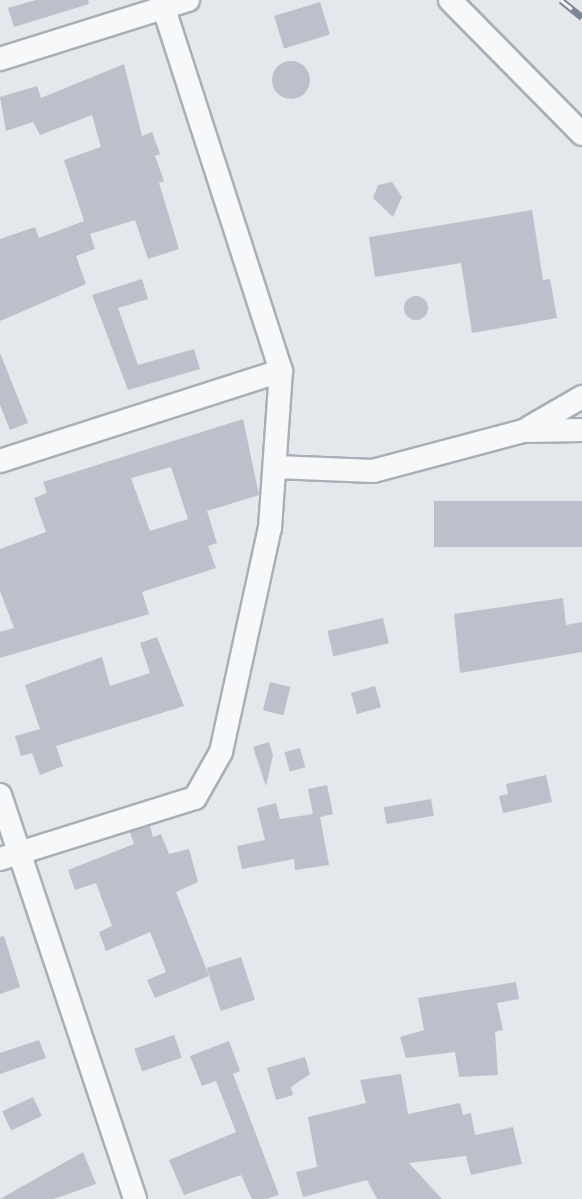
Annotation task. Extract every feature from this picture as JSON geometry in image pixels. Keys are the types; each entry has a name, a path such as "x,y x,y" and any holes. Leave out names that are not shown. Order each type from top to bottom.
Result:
{"street":[{"path":"0,59 163,3 188,0"},
{"path":"450,0 582,134"},
{"path":"10,856 195,798 211,778 221,752 270,528 281,371 163,3"},
{"path":"0,461 281,371"},
{"path":"523,431 582,397"},
{"path":"276,467 373,471 523,431 582,430"},
{"path":"0,795 10,856 135,1199"}],"building":[{"path":"36,0 88,0 89,4 14,27 8,8"},
{"path":"320,2 330,35 284,49 274,16"},
{"path":"291,61 304,67 310,80 304,93 291,99 278,93 272,80 278,67"},
{"path":"124,64 142,136 152,132 160,154 155,156 164,181 159,183 179,249 148,259 135,220 90,234 95,249 76,256 86,284 0,321 0,239 35,227 39,238 84,221 64,160 101,147 92,115 40,135 33,122 6,131 0,97 37,86 41,98"},
{"path":"392,182 402,197 393,217 373,198 378,185"},
{"path":"532,210 543,280 550,279 557,318 472,333 461,263 375,277 369,237"},
{"path":"142,279 148,299 118,308 138,365 194,349 200,369 128,390 92,295"},
{"path":"411,296 421,296 428,303 428,313 421,320 411,320 404,313 404,303"},
{"path":"0,353 28,423 10,430 0,405"},
{"path":"243,419 259,495 207,511 217,543 208,546 216,568 142,592 149,614 0,658 0,632 14,628 0,591 0,549 46,532 34,498 47,493 43,482","holes":["171,467 188,519 150,531 131,478"]},
{"path":"434,501 582,501 582,547 434,547"},
{"path":"563,598 566,625 582,622 582,652 460,673 454,614"},
{"path":"383,618 389,643 333,656 327,631"},
{"path":"157,637 184,706 56,746 63,766 40,775 32,753 21,756 15,736 40,729 25,685 102,657 110,686 150,673 140,643"},
{"path":"270,682 290,687 283,715 263,710"},
{"path":"375,686 381,707 357,714 351,693"},
{"path":"269,742 273,755 266,786 253,747"},
{"path":"300,748 305,767 290,771 285,752"},
{"path":"546,775 552,802 503,813 499,796 508,794 506,784"},
{"path":"327,785 333,814 320,817 329,865 295,870 294,859 242,869 237,846 265,840 257,808 276,803 280,819 313,814 308,789"},
{"path":"431,799 434,816 387,824 384,807"},
{"path":"150,826 153,837 161,834 169,854 189,849 198,882 176,892 209,976 155,998 147,980 166,972 150,932 106,951 99,932 112,926 96,883 75,890 68,870 134,844 130,832"},
{"path":"4,936 20,987 0,994 0,937"},
{"path":"241,957 255,1000 221,1011 207,968"},
{"path":"516,982 519,999 497,1003 503,1030 495,1032 498,1075 459,1077 455,1052 406,1058 400,1037 424,1030 418,998"},
{"path":"174,1035 182,1058 142,1071 134,1049"},
{"path":"39,1040 46,1058 0,1074 0,1053"},
{"path":"229,1041 240,1071 233,1074 279,1195 265,1199 252,1199 241,1175 184,1195 169,1160 236,1132 216,1081 202,1086 190,1056"},
{"path":"305,1057 310,1074 291,1087 293,1095 276,1100 267,1068"},
{"path":"401,1074 408,1114 460,1103 463,1115 471,1113 475,1135 513,1127 522,1164 471,1175 466,1156 409,1163 442,1199 377,1199 367,1180 303,1197 296,1172 317,1167 308,1117 366,1103 360,1080"},
{"path":"33,1097 42,1116 11,1130 2,1111"},
{"path":"83,1152 96,1184 54,1199 0,1199"}],"railway":[{"path":"561,0 582,17"}]}
